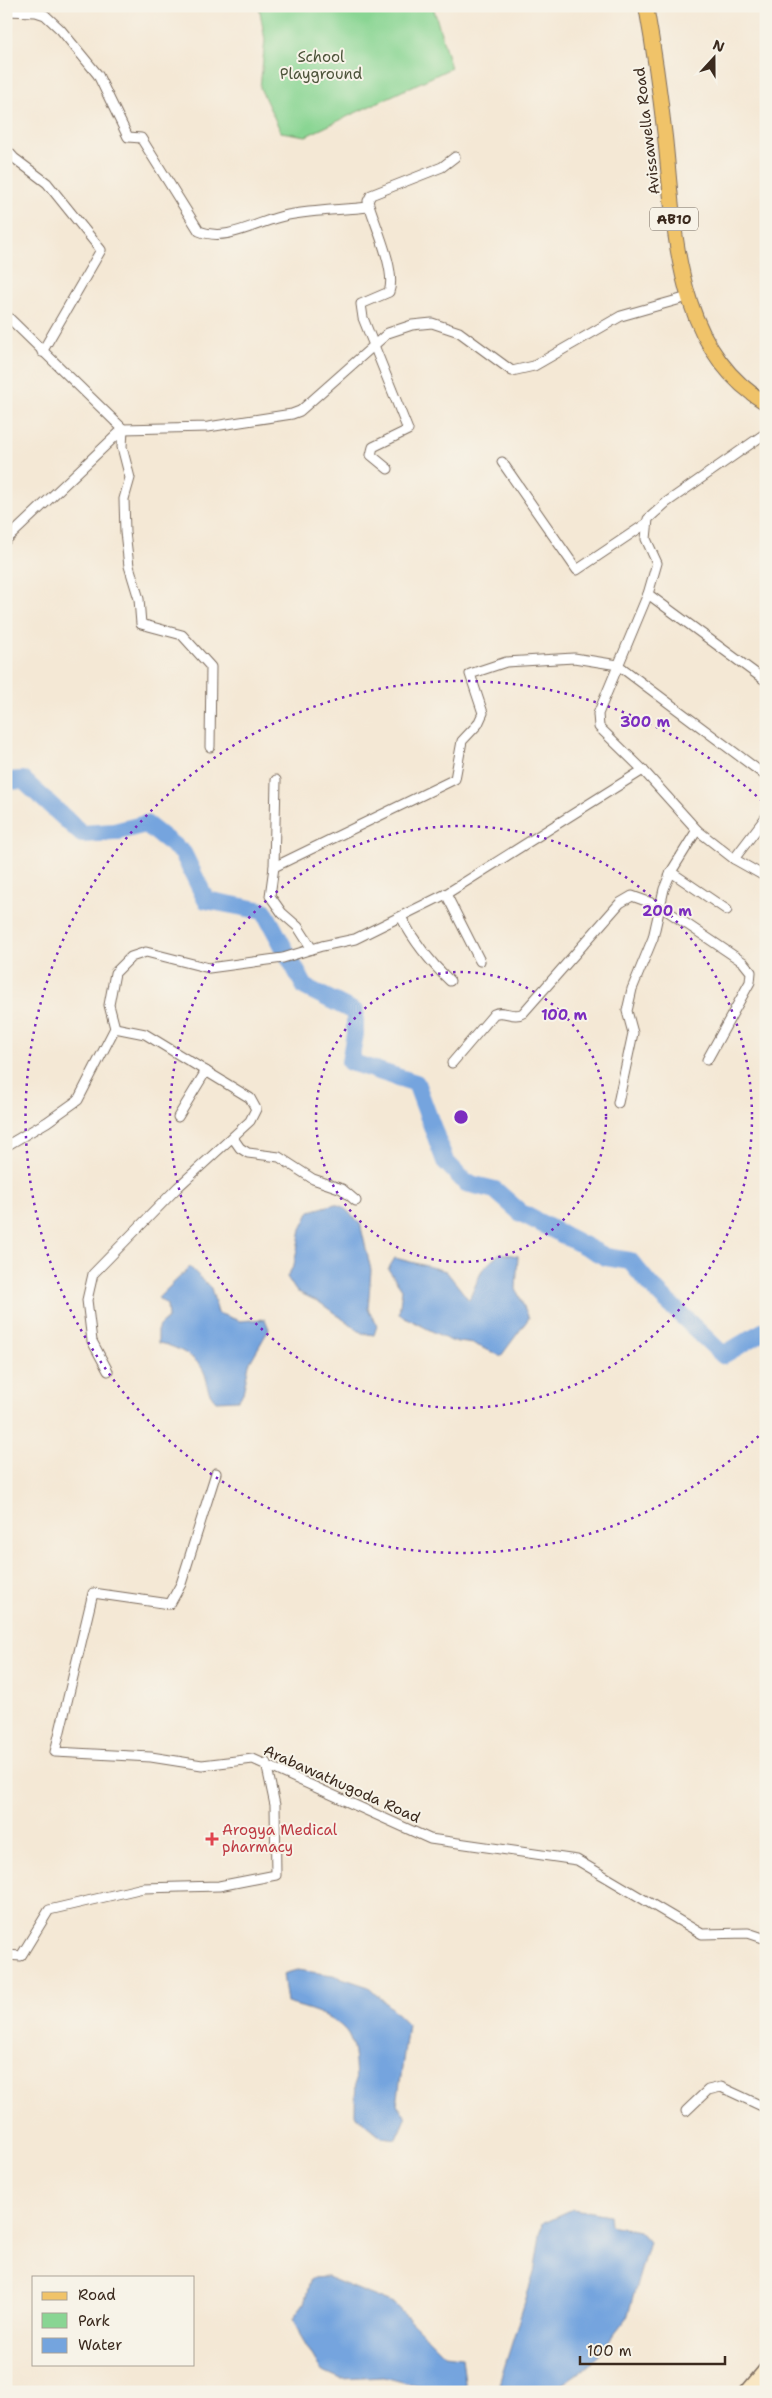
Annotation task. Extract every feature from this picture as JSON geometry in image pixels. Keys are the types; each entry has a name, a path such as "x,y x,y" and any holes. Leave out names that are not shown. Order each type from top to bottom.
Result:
{"main road":[{"name":"Avissawella Road","path":"646,6 659,80 678,252 688,297 705,337 726,369 756,397 766,403"}],"street":[{"path":"6,11 36,12 45,15 61,30 98,75 128,137 141,138 199,231 210,236 222,235 287,215 369,207"},
{"path":"6,149 14,158 47,183 101,250 42,352"},
{"path":"388,468 370,454 374,447 408,430 364,318 361,304 389,292 392,285 382,241 368,201 371,195 442,167 455,157"},
{"path":"6,540 123,429 208,427 292,414 300,411 388,333 412,325 432,323 459,332 512,371 534,366 621,316 688,297"},
{"path":"6,316 123,429 122,447 130,478 124,499 125,532 129,566 139,599 141,624 182,635 211,667 210,747"},
{"path":"766,433 667,502 648,519 646,539 656,563 648,594 598,714 599,727 643,770 697,830 734,859 766,877"},
{"path":"502,462 577,570 648,523"},
{"path":"648,594 766,681"},
{"path":"274,867 455,779 462,741 478,724 483,713 470,674 506,662 574,658 618,665 766,776"},
{"path":"6,1146 47,1122 78,1100 115,1028 109,1004 115,973 130,957 146,952 209,968 283,958 312,949 355,940 446,894 643,770"},
{"path":"276,780 274,867 270,896 282,913 298,927 312,949"},
{"path":"734,859 766,817"},
{"path":"618,1103 633,1033 627,1011 632,989 653,938 664,888 671,872 697,830"},
{"path":"671,872 727,910"},
{"path":"446,894 480,961"},
{"path":"452,1063 494,1014 498,1012 518,1016 523,1013 581,945 625,898 632,896 660,906 743,962 751,972 750,982 707,1060"},
{"path":"401,917 413,941 428,959 450,980"},
{"path":"108,1371 92,1341 88,1300 93,1274 178,1187 233,1138 254,1116 256,1109 250,1098 145,1034 115,1028"},
{"path":"178,1117 206,1071"},
{"path":"233,1138 240,1148 248,1153 279,1157 313,1179 342,1188 356,1201"},
{"name":"Arabawathugoda Road","path":"216,1473 181,1584 170,1604 93,1593 56,1752 151,1756 202,1765 253,1759 266,1763 430,1839 577,1860 702,1934 748,1933 766,1939"},
{"path":"6,1955 20,1956 49,1910 143,1888 219,1886 276,1875 275,1805 266,1763"},
{"path":"686,2111 708,2090 721,2087 766,2108"},
{"path":"746,2392 766,2368"}],"green space":[{"name":"School Playground","path":"259,6 433,6 451,68 306,136 281,132 260,88 265,40"}],"water":[{"path":"335,1204 343,1207 360,1223 371,1270 368,1309 377,1326 374,1335 362,1333 319,1302 296,1291 287,1277 294,1265 301,1229 310,1211"},
{"path":"500,1253 518,1256 516,1289 529,1318 501,1356 474,1344 451,1341 399,1314 402,1289 388,1269 395,1258 446,1271 469,1300 482,1270"},
{"path":"190,1267 211,1288 218,1313 240,1321 265,1319 269,1329 249,1364 243,1393 238,1400 216,1401 209,1390 204,1372 196,1361 178,1349 158,1343 158,1327 168,1318 167,1305 158,1298"},
{"path":"297,1970 333,1975 369,1987 408,2024 397,2105 406,2116 396,2139 382,2137 355,2115 355,2059 350,2038 346,2031 334,2020 326,2016 287,2003 283,1974"},
{"path":"573,2209 609,2215 610,2225 639,2231 649,2242 627,2318 592,2363 551,2392 532,2392 499,2384 534,2273 542,2223"},
{"path":"327,2277 394,2304 445,2355 462,2357 466,2392 440,2392 384,2377 341,2379 321,2370 300,2335 293,2318 304,2303 311,2278"}],"waterway":[{"path":"6,781 23,780 82,834 114,832 146,824 183,853 206,900 264,911 305,987 355,1012 355,1034 350,1062 416,1083 445,1161 466,1183 495,1190 521,1213 606,1257 630,1261 650,1285 723,1355 766,1330"}],"place":[{"name":"Arogya Medical pharmacy","path":"212,1839"}]}
